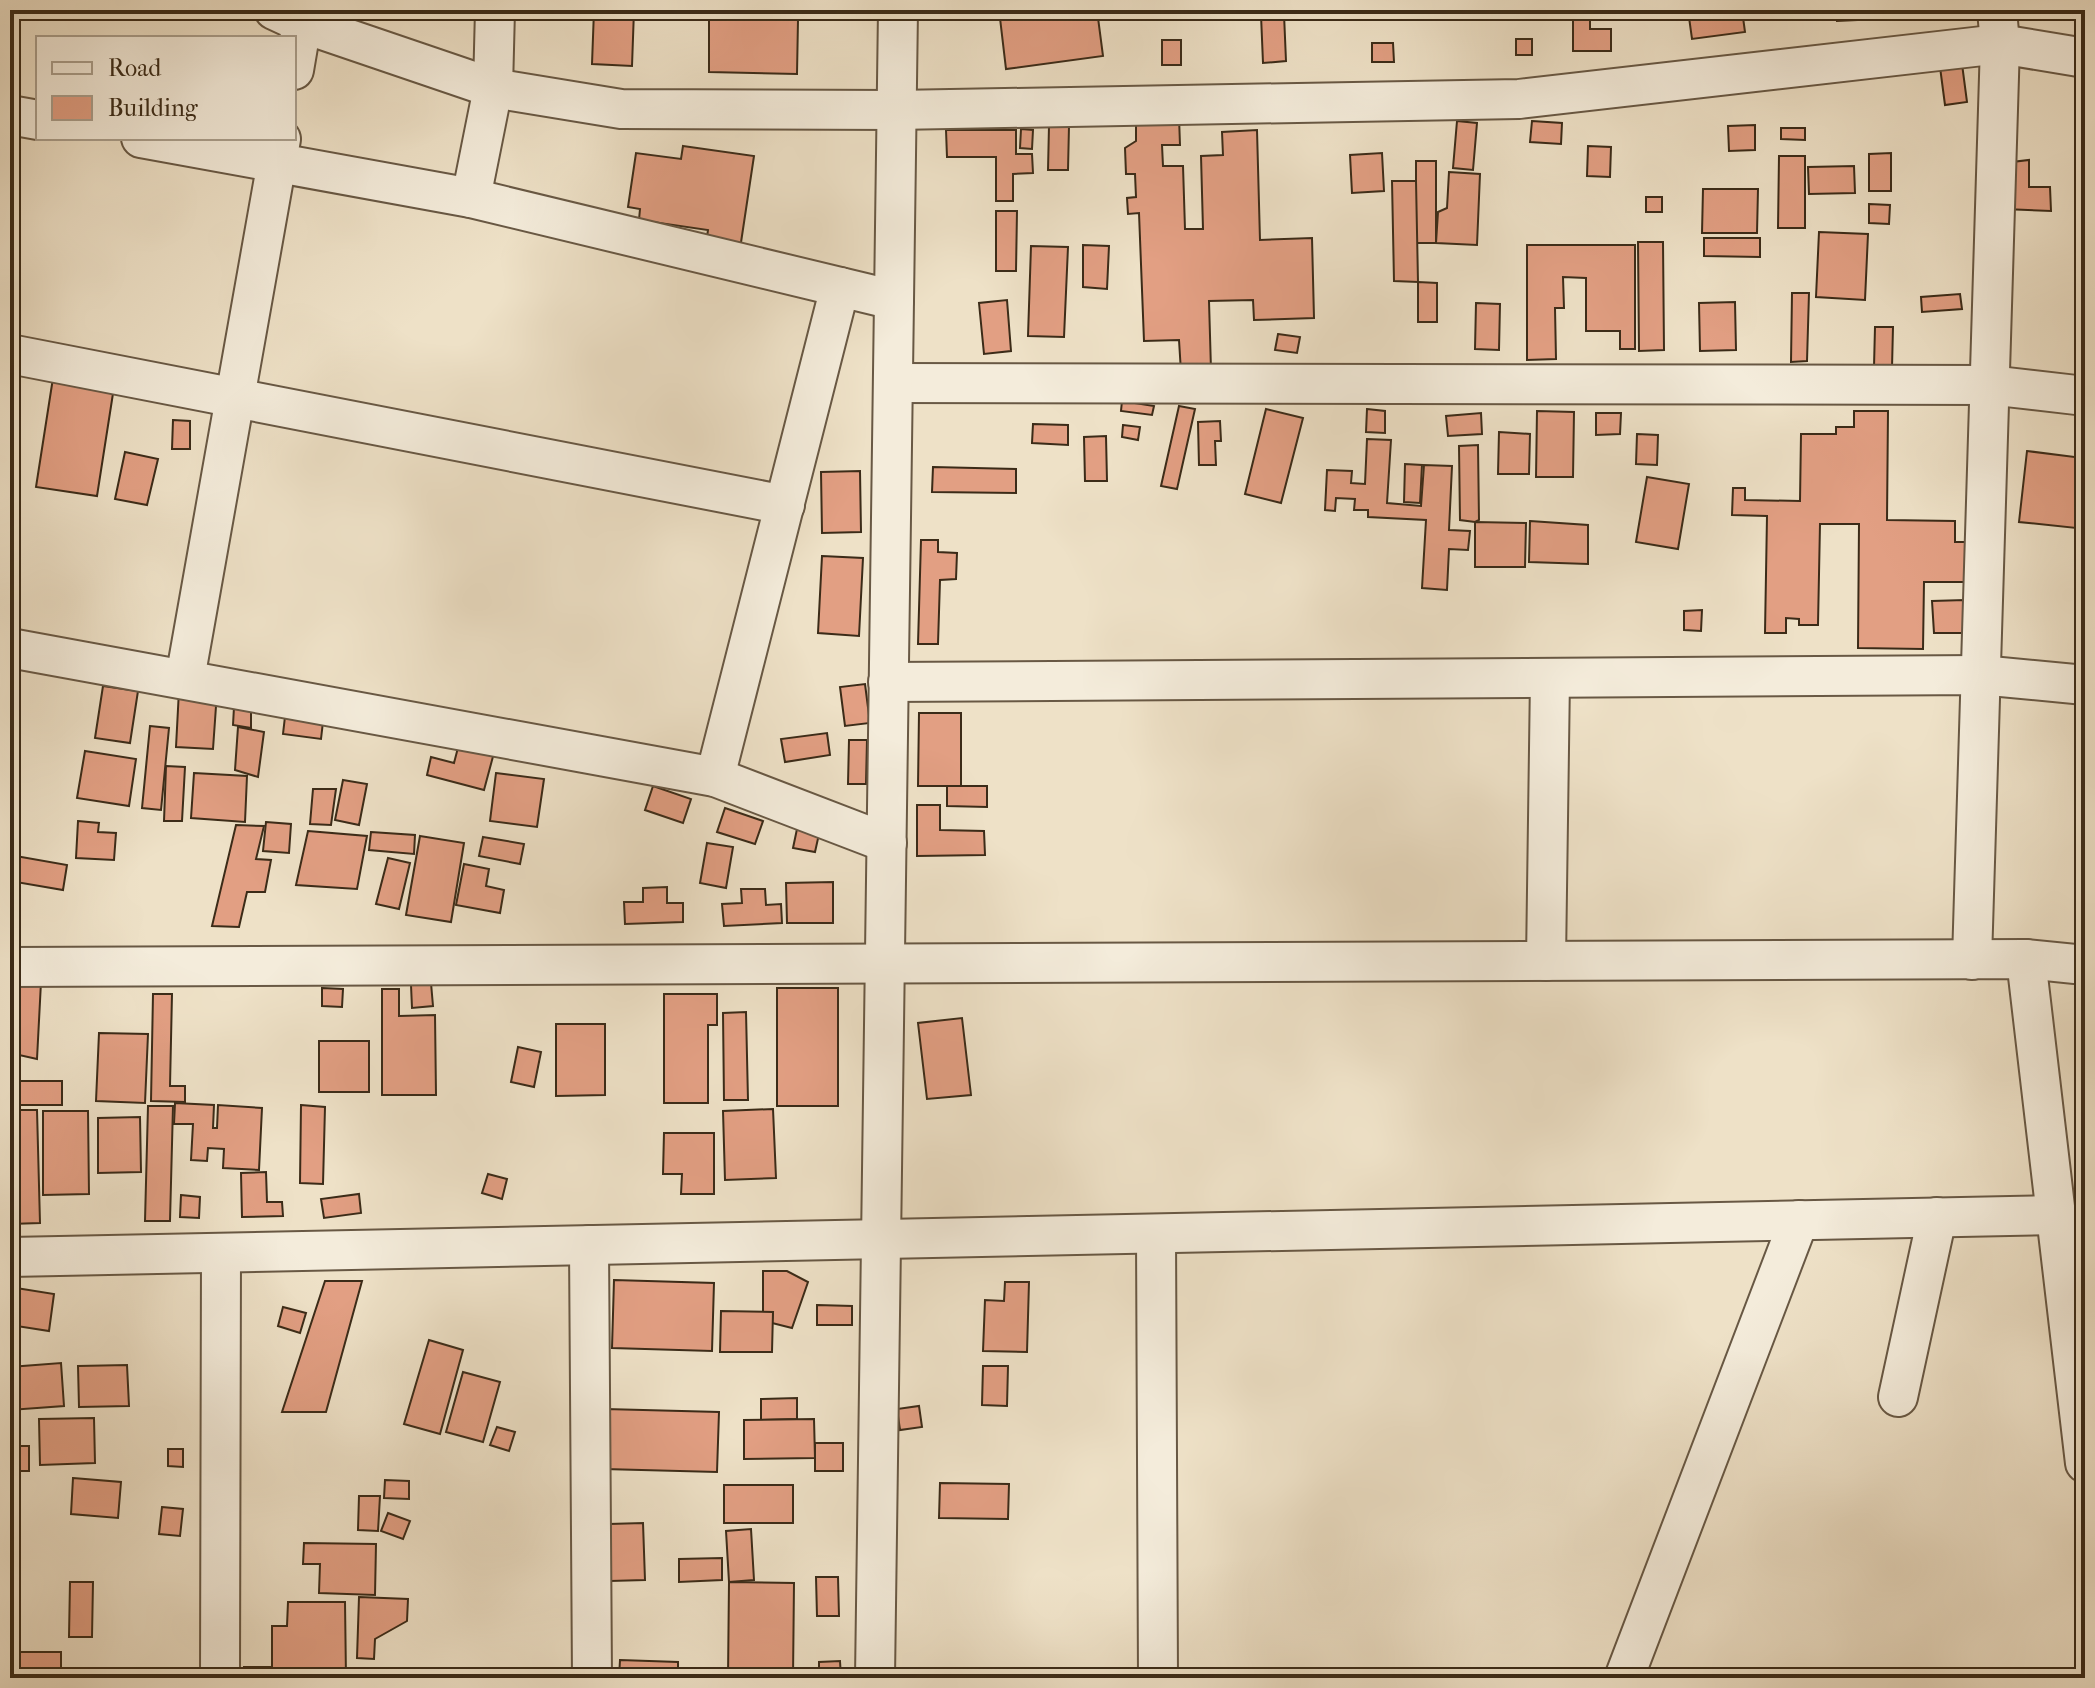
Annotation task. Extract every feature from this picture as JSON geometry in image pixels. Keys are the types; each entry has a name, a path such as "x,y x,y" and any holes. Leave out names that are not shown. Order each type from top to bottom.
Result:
{"street":[{"path":"471,198 493,88 495,10"},
{"path":"875,1678 898,10"},
{"path":"288,17 493,88 621,109 896,110 1519,99 1998,27 2085,58"},
{"path":"1972,960 1998,27"},
{"path":"10,115 36,120"},
{"path":"164,140 280,150 894,300"},
{"path":"185,679 280,150"},
{"path":"715,777 840,287"},
{"path":"10,354 785,505"},
{"path":"893,383 1989,385 2085,396"},
{"path":"10,648 715,777 887,843"},
{"path":"888,682 1980,675 2085,685"},
{"path":"1546,961 1550,678"},
{"path":"2026,959 2067,1232 2085,1463"},
{"path":"10,967 2026,959 2085,965"},
{"path":"10,1257 1937,1217 2067,1232"},
{"path":"1898,1397 1937,1217"},
{"path":"1624,1678 1799,1220"},
{"path":"1156,1234 1158,1678"},
{"path":"589,1245 592,1678"},
{"path":"220,1678 221,1253"}],"building":[{"path":"594,10 634,10 632,66 592,64"},
{"path":"1064,10 1097,10 1103,56 1006,69 1000,18"},
{"path":"1297,10 1321,10 1320,18 1297,17"},
{"path":"1688,10 1742,10 1745,32 1692,39"},
{"path":"1837,10 1857,10 1857,20 1837,21"},
{"path":"1284,14 1286,61 1263,63 1261,15"},
{"path":"1573,17 1590,17 1590,29 1611,29 1611,51 1573,51"},
{"path":"709,18 798,20 797,74 709,72"},
{"path":"1516,39 1532,39 1532,55 1516,55"},
{"path":"1162,40 1181,40 1181,65 1162,65"},
{"path":"1372,43 1393,43 1394,62 1372,62"},
{"path":"1962,64 1967,102 1945,105 1940,67"},
{"path":"1179,117 1180,145 1162,145 1163,166 1183,166 1185,229 1203,229 1201,156 1223,155 1222,132 1257,130 1260,240 1312,238 1314,318 1254,320 1253,300 1209,301 1211,370 1181,372 1179,340 1144,341 1139,213 1128,214 1127,198 1136,197 1135,174 1126,174 1125,148 1136,141 1136,118"},
{"path":"1457,121 1477,123 1473,170 1453,168"},
{"path":"1532,121 1562,123 1561,144 1530,142"},
{"path":"1755,125 1755,150 1729,151 1728,126"},
{"path":"1049,126 1069,126 1068,170 1048,170"},
{"path":"1781,128 1805,128 1805,140 1781,139"},
{"path":"1021,129 1033,130 1032,149 1020,148"},
{"path":"946,130 1016,130 1016,154 1032,154 1033,173 1013,174 1013,201 996,201 996,157 947,157"},
{"path":"683,146 754,156 740,249 706,244 708,230 639,220 640,209 628,207 636,153 681,159"},
{"path":"1588,146 1611,147 1610,177 1587,176"},
{"path":"1382,153 1384,191 1352,193 1350,155"},
{"path":"1891,153 1891,191 1869,191 1869,154"},
{"path":"1779,156 1805,156 1805,228 1778,228"},
{"path":"2029,160 2029,187 2050,187 2051,211 2004,209 2004,163"},
{"path":"1416,161 1436,161 1436,243 1416,243"},
{"path":"1854,166 1855,193 1809,194 1808,167"},
{"path":"1449,172 1480,174 1477,245 1436,243 1438,212 1447,208"},
{"path":"1392,181 1416,181 1418,282 1394,281"},
{"path":"1703,189 1758,189 1757,233 1702,233"},
{"path":"1646,197 1662,197 1662,212 1646,212"},
{"path":"1869,204 1890,205 1889,224 1869,223"},
{"path":"996,211 1017,211 1016,271 996,271"},
{"path":"1819,232 1868,234 1865,300 1816,297"},
{"path":"1704,238 1760,238 1760,257 1704,256"},
{"path":"1638,242 1663,242 1664,350 1639,351"},
{"path":"1083,245 1109,246 1107,289 1083,287"},
{"path":"1527,245 1635,245 1635,349 1620,349 1620,331 1586,331 1586,278 1563,277 1564,308 1555,308 1556,359 1527,360"},
{"path":"1031,246 1068,247 1064,337 1028,336"},
{"path":"1418,282 1437,283 1437,322 1418,322"},
{"path":"1792,293 1809,293 1807,361 1791,362"},
{"path":"1960,294 1962,309 1922,312 1921,297"},
{"path":"1007,300 1011,351 984,354 979,303"},
{"path":"1735,302 1736,350 1700,351 1699,303"},
{"path":"1476,303 1500,304 1499,350 1475,349"},
{"path":"1875,327 1893,327 1892,368 1874,367"},
{"path":"1278,334 1300,337 1297,353 1275,350"},
{"path":"53,378 114,387 97,496 36,487"},
{"path":"1122,401 1154,406 1152,415 1121,411"},
{"path":"1179,406 1195,409 1177,489 1161,486"},
{"path":"1266,409 1303,418 1281,503 1245,494"},
{"path":"1367,409 1385,411 1385,433 1366,432"},
{"path":"1537,411 1574,412 1573,477 1536,477"},
{"path":"1854,411 1888,411 1887,520 1955,521 1955,542 1977,542 1977,582 1924,582 1923,649 1858,648 1859,524 1820,524 1818,625 1799,625 1799,619 1786,618 1786,633 1765,633 1767,516 1732,515 1733,488 1745,488 1745,500 1800,501 1801,434 1836,434 1836,427 1854,427"},
{"path":"1481,413 1482,434 1448,436 1446,416"},
{"path":"1596,413 1621,413 1620,434 1596,435"},
{"path":"173,420 190,421 190,449 172,449"},
{"path":"1220,421 1221,441 1215,441 1216,465 1199,465 1198,422"},
{"path":"1033,424 1068,425 1068,445 1032,443"},
{"path":"1123,425 1140,427 1138,440 1122,437"},
{"path":"1499,432 1530,434 1529,474 1498,474"},
{"path":"1637,434 1658,435 1657,465 1636,464"},
{"path":"1106,436 1107,481 1085,481 1084,437"},
{"path":"1367,439 1391,440 1387,503 1421,506 1424,465 1452,466 1449,530 1470,531 1468,550 1449,549 1447,590 1422,588 1426,520 1368,517 1368,510 1354,510 1355,499 1336,498 1335,511 1325,510 1327,470 1352,471 1351,483 1365,484"},
{"path":"1478,445 1479,520 1460,520 1459,446"},
{"path":"2027,451 2083,458 2076,528 2019,522"},
{"path":"125,452 158,459 147,505 115,499"},
{"path":"1405,464 1422,465 1420,503 1404,502"},
{"path":"933,467 1016,469 1016,493 932,492"},
{"path":"860,471 861,532 822,533 821,472"},
{"path":"1647,477 1689,484 1678,549 1636,542"},
{"path":"1530,521 1588,525 1588,564 1529,562"},
{"path":"1475,522 1526,523 1525,567 1475,567"},
{"path":"921,540 938,540 938,552 957,553 956,579 940,580 938,644 918,644"},
{"path":"822,556 863,558 859,636 818,633"},
{"path":"1965,600 1966,633 1934,633 1932,601"},
{"path":"1702,610 1701,631 1684,630 1684,611"},
{"path":"865,684 870,723 845,726 840,687"},
{"path":"103,686 138,691 130,743 95,738"},
{"path":"179,690 217,692 213,749 176,747"},
{"path":"234,707 251,709 251,728 233,725"},
{"path":"286,708 324,713 321,739 283,734"},
{"path":"919,713 961,713 961,786 918,786"},
{"path":"150,726 169,728 161,810 142,808"},
{"path":"238,727 264,732 258,777 235,770"},
{"path":"827,733 830,755 785,762 781,739"},
{"path":"460,740 495,749 484,790 427,775 431,757 454,763"},
{"path":"849,740 867,740 866,784 848,784"},
{"path":"85,751 136,759 129,806 77,798"},
{"path":"166,766 185,767 182,821 164,821"},
{"path":"194,773 247,776 245,822 191,818"},
{"path":"496,773 544,779 537,827 490,821"},
{"path":"343,780 367,784 359,825 335,820"},
{"path":"653,786 691,799 683,823 645,810"},
{"path":"947,786 987,786 987,807 947,806"},
{"path":"313,789 336,789 331,825 310,824"},
{"path":"917,805 940,805 940,830 984,831 985,855 917,856"},
{"path":"725,808 763,821 755,844 717,832"},
{"path":"78,821 99,823 98,832 116,833 114,860 76,858"},
{"path":"266,822 291,824 289,853 263,851"},
{"path":"236,825 264,826 256,859 271,860 265,892 247,892 239,927 212,926"},
{"path":"797,829 819,834 815,852 793,848"},
{"path":"308,831 367,836 357,889 296,885"},
{"path":"371,832 415,835 414,854 369,850"},
{"path":"420,836 464,843 451,922 406,915"},
{"path":"483,837 524,844 520,864 479,856"},
{"path":"707,843 733,847 726,888 700,883"},
{"path":"10,855 67,865 63,890 10,881"},
{"path":"388,858 410,863 399,909 376,904"},
{"path":"464,864 489,869 486,886 504,890 500,913 456,905"},
{"path":"833,882 833,923 787,923 786,883"},
{"path":"667,887 667,903 683,903 683,922 625,924 624,902 643,902 643,888"},
{"path":"741,889 765,889 766,905 781,904 782,923 724,926 722,904 742,903"},
{"path":"10,979 41,982 37,1059 10,1053"},
{"path":"431,983 433,1006 412,1008 411,985"},
{"path":"322,988 343,989 342,1007 322,1006"},
{"path":"777,988 838,988 838,1106 777,1106"},
{"path":"382,989 399,989 399,1016 435,1015 436,1095 382,1095"},
{"path":"153,994 172,994 170,1086 185,1086 185,1102 151,1101"},
{"path":"664,994 717,994 717,1025 708,1025 708,1103 664,1103"},
{"path":"746,1012 748,1100 724,1100 723,1013"},
{"path":"962,1018 971,1095 927,1099 918,1023"},
{"path":"556,1024 605,1024 605,1095 556,1096"},
{"path":"99,1033 148,1034 145,1103 96,1101"},
{"path":"319,1041 369,1041 369,1092 319,1092"},
{"path":"518,1047 541,1052 534,1087 511,1082"},
{"path":"10,1081 62,1081 62,1105 10,1105"},
{"path":"175,1103 214,1105 213,1128 217,1128 218,1105 262,1108 259,1170 223,1168 224,1149 208,1148 207,1161 191,1160 193,1124 174,1124"},
{"path":"301,1105 325,1107 323,1184 300,1183"},
{"path":"148,1106 173,1106 170,1221 145,1221"},
{"path":"773,1109 776,1178 725,1180 723,1111"},
{"path":"10,1110 37,1110 40,1223 10,1224 10,1193 13,1192"},
{"path":"43,1111 88,1111 89,1194 43,1195"},
{"path":"140,1117 141,1172 98,1173 98,1118"},
{"path":"664,1133 714,1133 714,1194 681,1194 682,1174 663,1174"},
{"path":"266,1172 267,1202 282,1202 283,1216 242,1217 241,1173"},
{"path":"488,1174 507,1179 502,1199 482,1193"},
{"path":"359,1194 361,1213 324,1218 321,1199"},
{"path":"181,1195 200,1197 199,1218 180,1217"},
{"path":"763,1271 787,1271 808,1282 792,1328 772,1323 773,1312 763,1312"},
{"path":"614,1280 714,1283 712,1351 612,1348"},
{"path":"325,1281 362,1281 326,1412 282,1412"},
{"path":"1005,1282 1029,1282 1027,1352 983,1351 985,1300 1004,1301"},
{"path":"10,1287 54,1294 49,1331 10,1325"},
{"path":"817,1305 852,1306 852,1325 817,1325"},
{"path":"283,1307 306,1313 300,1333 278,1326"},
{"path":"721,1311 773,1312 772,1352 720,1352"},
{"path":"429,1340 463,1350 440,1434 404,1424"},
{"path":"61,1363 64,1406 10,1410 10,1367"},
{"path":"127,1365 129,1406 79,1407 78,1366"},
{"path":"983,1366 1008,1366 1007,1406 982,1405"},
{"path":"463,1372 500,1382 483,1442 446,1432"},
{"path":"797,1398 797,1419 761,1420 761,1399"},
{"path":"919,1406 922,1427 900,1430 897,1409"},
{"path":"605,1409 719,1412 717,1472 604,1469"},
{"path":"94,1418 95,1463 40,1465 39,1419"},
{"path":"814,1419 815,1458 744,1459 744,1420"},
{"path":"497,1427 515,1432 509,1451 490,1445"},
{"path":"815,1443 843,1443 843,1471 815,1471"},
{"path":"10,1446 29,1446 29,1471 10,1471"},
{"path":"168,1449 183,1449 183,1467 168,1466"},
{"path":"73,1478 121,1482 118,1518 71,1514"},
{"path":"385,1480 409,1481 409,1499 384,1498"},
{"path":"940,1483 1009,1484 1008,1519 939,1518"},
{"path":"724,1485 793,1485 793,1523 724,1523"},
{"path":"359,1496 380,1496 378,1531 358,1530"},
{"path":"162,1507 183,1509 180,1536 159,1534"},
{"path":"388,1513 410,1521 403,1539 381,1531"},
{"path":"643,1523 645,1580 610,1581 609,1524"},
{"path":"751,1529 754,1580 729,1582 726,1531"},
{"path":"304,1543 376,1544 375,1595 319,1593 320,1564 303,1564"},
{"path":"722,1558 722,1580 679,1582 679,1559"},
{"path":"816,1577 838,1577 839,1616 817,1616"},
{"path":"70,1582 93,1582 92,1637 69,1637"},
{"path":"729,1582 794,1583 793,1678 728,1678"},
{"path":"359,1597 408,1599 407,1621 375,1639 374,1659 357,1658"},
{"path":"288,1602 345,1602 346,1678 244,1678 244,1667 272,1667 272,1626 287,1626"},
{"path":"10,1652 61,1652 61,1678 10,1678"},
{"path":"620,1660 678,1662 678,1678 619,1678"},
{"path":"840,1661 841,1678 819,1678 819,1662"}]}
